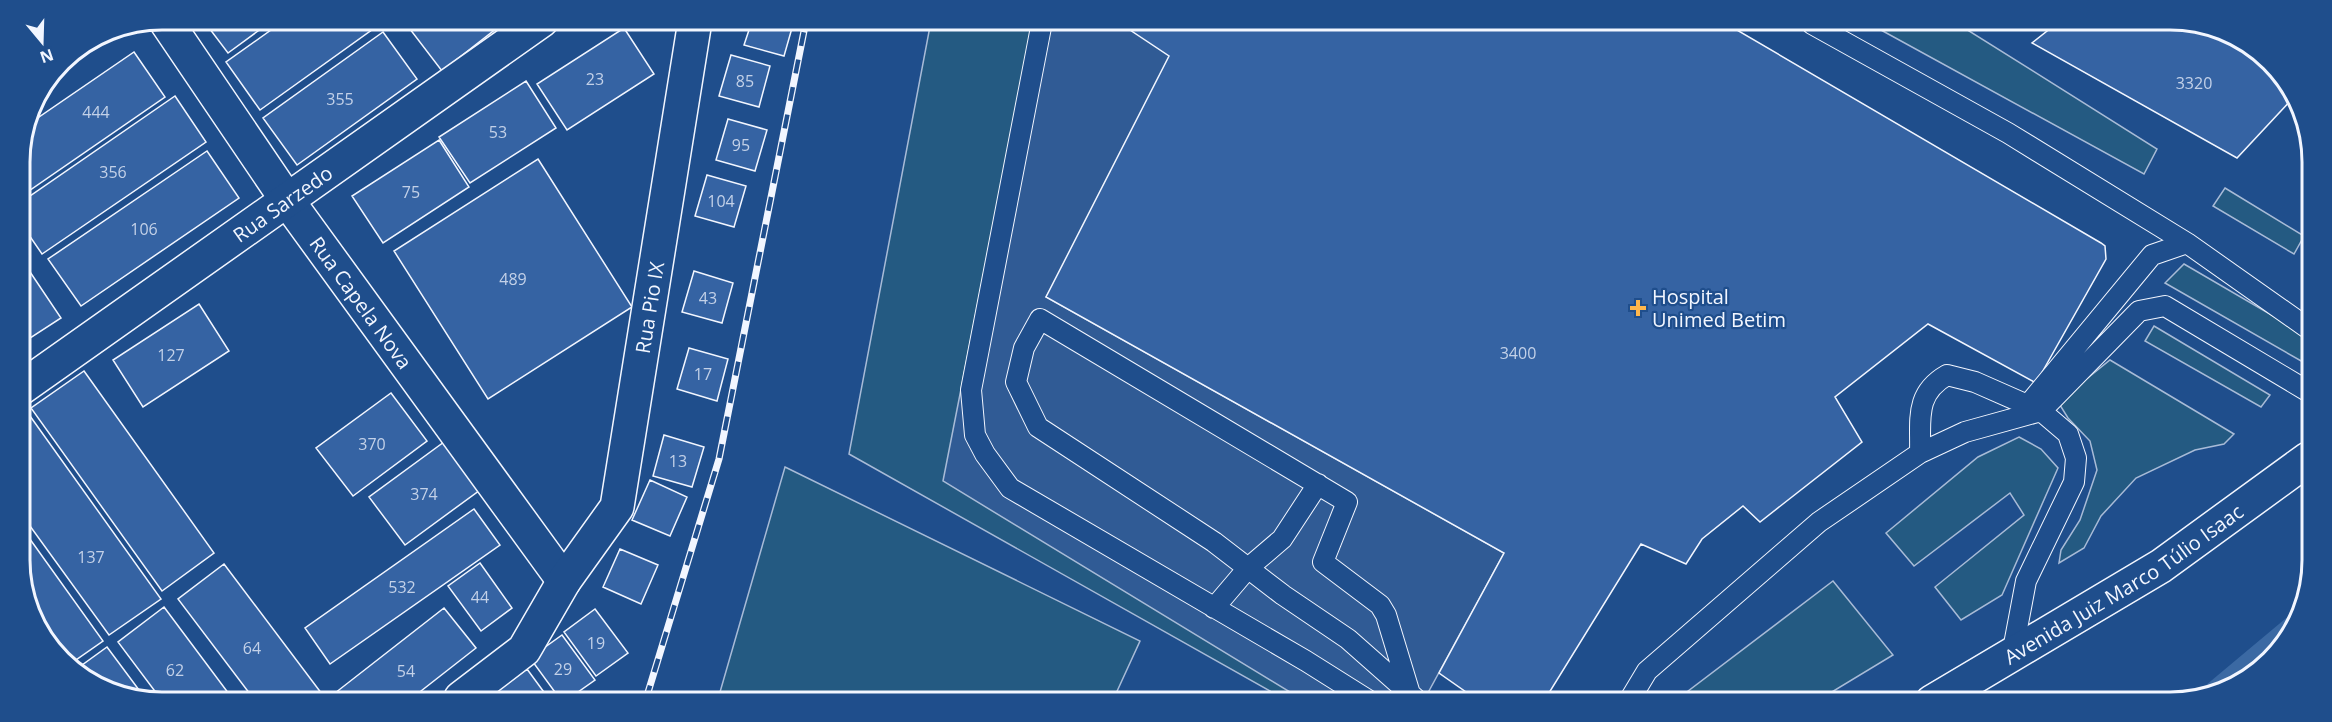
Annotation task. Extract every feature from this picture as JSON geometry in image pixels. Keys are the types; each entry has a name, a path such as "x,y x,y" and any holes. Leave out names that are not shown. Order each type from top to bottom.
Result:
{"street":[{"name":"Rua Capela Nova","path":"172,30 287,200 564,580"},
{"name":"Rua Sarzedo","path":"30,382 528,30"},
{"name":"Rua Pio IX","path":"470,692 524,650 564,580 617,507 694,30"},
{"name":"Avenida Juiz Marco Túlio Isaac","path":"1949,692 2161,566 2302,463"}],"lane":[{"path":"1040,30 971,390 975,435 985,454 1010,488 1306,661 1351,692"},
{"path":"1823,30 2008,133 2187,243 2302,324"},
{"path":"2034,408 2152,255 2187,243"},
{"path":"1634,692 1647,671 1818,522 1920,453 1965,432 2034,408 2139,310 2165,306 2302,388"},
{"path":"1408,692 1348,639 1214,542 1038,427 1016,382 1024,348 1040,319 1347,502 1323,562 1380,605 1386,615 1412,692"},
{"path":"1920,453 1922,402 1934,383 1947,375 1975,382 2034,408 2068,434 2076,458 2074,482 2026,582 2012,655"},
{"path":"1214,608 1248,568 1282,538 1318,484"}],"shaded area":[{"path":"929,30 1031,30 957,421 1314,692 1272,692 849,454"},
{"path":"1031,30 1136,30 1189,59 1046,297 1504,553 1428,692 1290,692 943,481"},
{"path":"1881,30 1968,30 2157,149 2144,174"},
{"path":"2225,188 2302,235 2302,240 2294,254 2213,206"},
{"path":"2184,264 2302,333 2302,361 2165,283"},
{"path":"2154,326 2270,395 2261,407 2145,341"},
{"path":"2110,360 2234,434 2224,444 2195,450 2136,478 2101,516 2084,548 2059,563 2061,550 2080,520 2097,470 2090,441 2068,418 2058,402"},
{"path":"2019,437 2041,449 2058,468 2002,595 1961,620 1935,587 2024,515 2010,493 1914,566 1886,533 1978,457"},
{"path":"785,467 1140,641 1117,692 720,692"},
{"path":"1833,581 1893,655 1832,692 1687,692"}],"building":[{"path":"211,30 259,30 228,53"},
{"path":"271,30 372,30 260,110 226,62"},
{"path":"411,30 494,30 442,71"},
{"path":"621,30 625,30 654,74 567,130 537,84"},
{"path":"749,30 791,30 784,56 744,45"},
{"path":"1130,30 1737,30 2101,243 2105,246 2106,259 2036,383 1928,324 1835,397 1862,442 1760,522 1743,506 1702,539 1686,564 1641,544 1550,692 1466,692 1439,673 1504,553 1046,297 1169,56"},
{"path":"2048,30 2170,30 2204,35 2220,40 2250,57 2269,75 2288,104 2237,158 2032,43"},
{"path":"383,32 417,79 297,165 263,118"},
{"path":"134,52 165,97 30,190 31,145 38,118"},
{"path":"731,55 770,66 759,107 719,96"},
{"path":"526,81 556,128 470,183 439,137"},
{"path":"175,96 206,142 42,254 30,237 30,196"},
{"path":"728,119 767,130 755,171 716,160"},
{"path":"439,140 469,187 383,243 352,196"},
{"path":"207,151 239,198 81,306 48,259"},
{"path":"538,159 632,307 488,399 394,251"},
{"path":"707,175 746,186 734,227 695,216"},
{"path":"694,271 733,283 722,323 682,312"},
{"path":"30,272 61,318 30,338"},
{"path":"199,304 229,351 143,407 113,360"},
{"path":"689,348 728,359 717,401 677,389"},
{"path":"84,371 214,553 162,591 31,408"},
{"path":"391,393 427,441 353,496 316,448"},
{"path":"30,416 161,599 109,635 30,526"},
{"path":"664,435 704,447 692,487 653,476"},
{"path":"444,442 480,490 405,545 369,497"},
{"path":"650,480 687,497 670,536 632,520"},
{"path":"474,509 500,545 330,664 305,628"},
{"path":"30,539 103,641 76,660 52,633 37,602 33,585 30,568"},
{"path":"620,549 658,565 641,604 603,587"},
{"path":"480,563 512,608 481,631 448,586"},
{"path":"224,564 320,692 248,692 178,599"},
{"path":"164,607 228,692 155,692 118,642"},
{"path":"444,608 476,648 420,692 336,692"},
{"path":"595,609 628,653 596,676 564,632"},
{"path":"562,635 595,680 578,692 555,692 530,658"},
{"path":"107,647 139,690 112,682 82,665"},
{"path":"527,669 544,692 496,692"}],"waterway":[{"path":"2219,682 2282,629"}],"railway":[{"path":"648,692 719,459 804,30"}],"place":[{"name":"Hospital Unimed Betim","path":"1638,308"}]}
